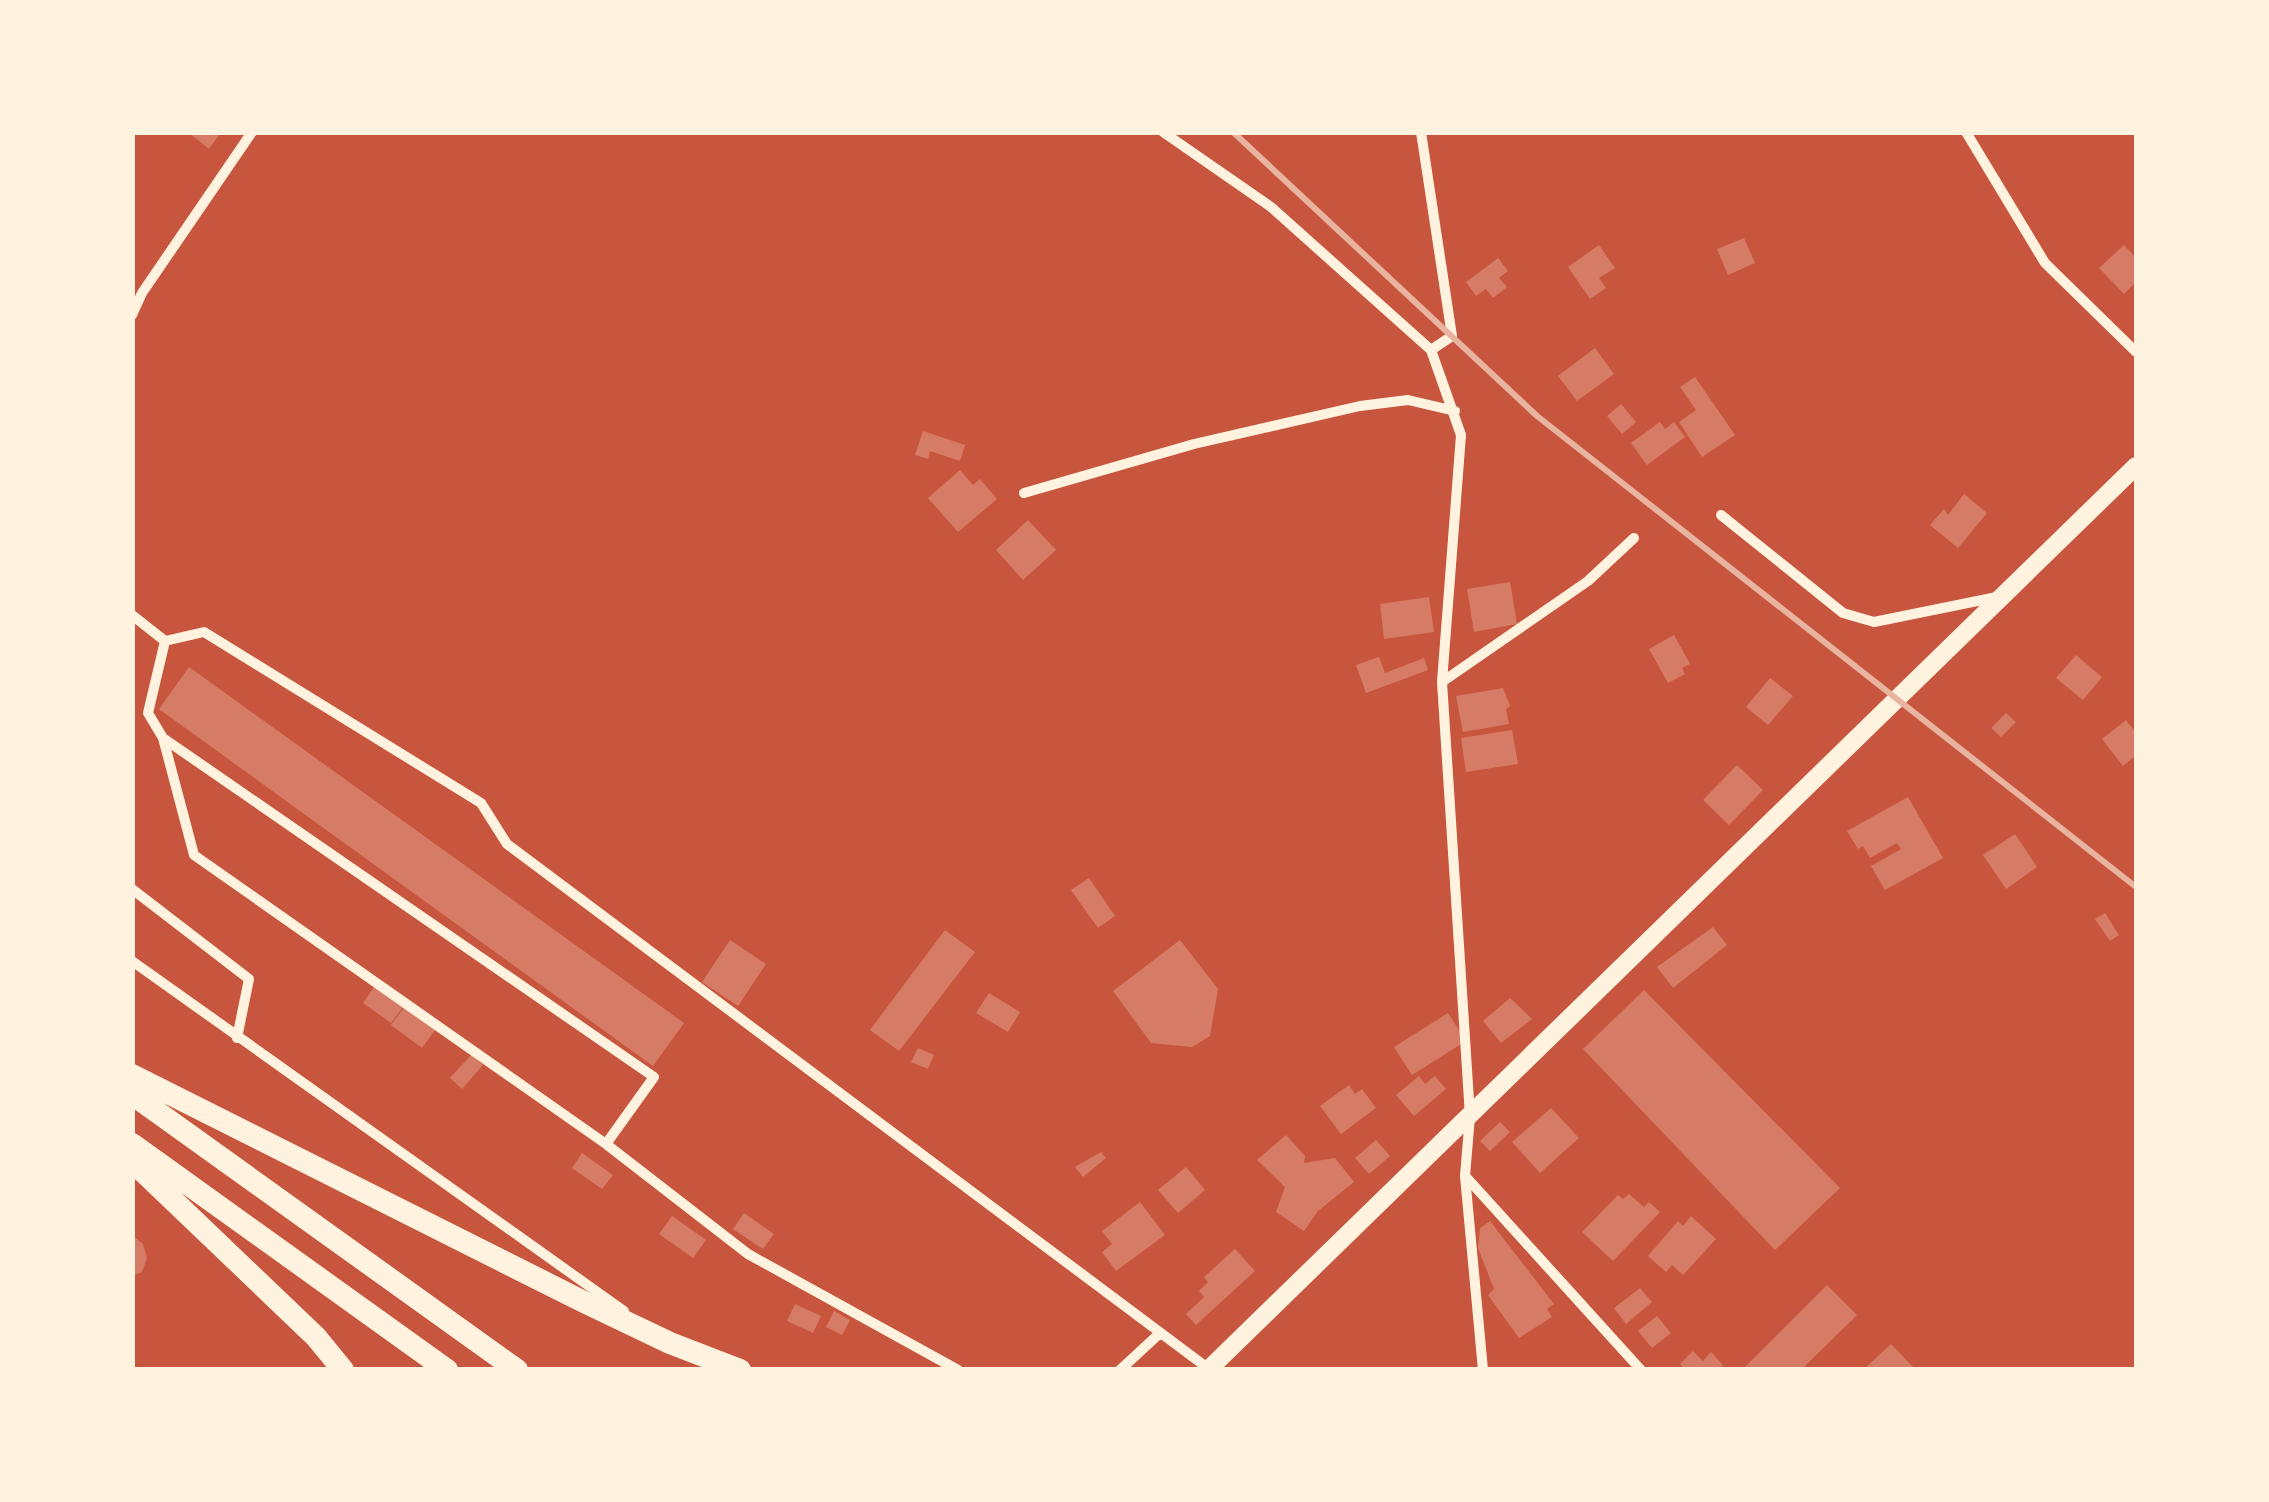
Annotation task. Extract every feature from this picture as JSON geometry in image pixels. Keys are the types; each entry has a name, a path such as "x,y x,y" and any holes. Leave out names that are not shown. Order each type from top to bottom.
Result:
{"highway":[{"path":"132,1075 670,1343 740,1370"},
{"path":"132,1094 517,1370"},
{"path":"132,1144 447,1370"},
{"path":"132,1160 316,1337 343,1370"}],"main road":[{"path":"1209,1369 2136,466"}],"street":[{"path":"132,315 142,293 252,132"},
{"path":"1163,132 1271,207 1431,350 1462,435 1442,682 1470,1116 1465,1176 1484,1370"},
{"path":"1421,132 1452,336 1431,350"},
{"path":"1966,132 2045,263 2136,352"},
{"path":"1024,493 1194,444 1360,406 1408,400 1455,411"},
{"path":"1721,516 1843,612 1874,622 2006,596"},
{"path":"1442,682 1588,581 1634,538"},
{"path":"132,616 164,642"},
{"path":"164,642 204,632 481,803 507,844 1209,1369"},
{"path":"164,642 148,713 163,738 194,855 606,1144 748,1254 958,1370"},
{"path":"163,738 654,1077 606,1144"},
{"path":"132,888 249,979 237,1038"},
{"path":"132,961 670,1343"},
{"path":"1465,1176 1642,1370"},
{"path":"1120,1370 1160,1333"}],"building":[{"path":"188,132 221,132 209,149"},
{"path":"1744,238 1755,263 1728,275 1717,249"},
{"path":"1599,245 1615,268 1599,278 1606,288 1590,299 1568,267"},
{"path":"2124,245 2136,258 2136,282 2124,294 2099,268"},
{"path":"1498,258 1508,271 1499,278 1507,287 1493,298 1486,289 1476,296 1466,282"},
{"path":"1595,348 1614,374 1577,401 1558,376"},
{"path":"1695,377 1735,435 1702,457 1679,422 1696,410 1680,387"},
{"path":"1621,404 1636,422 1622,434 1607,416"},
{"path":"1660,422 1665,429 1674,422 1685,437 1647,465 1631,443"},
{"path":"923,431 965,445 960,461 930,451 928,459 915,455"},
{"path":"960,470 973,485 980,479 997,499 958,532 928,498"},
{"path":"1964,494 1987,513 1958,548 1930,525 1944,509 1948,515"},
{"path":"1028,520 1056,550 1023,580 996,550"},
{"path":"1510,582 1517,624 1474,632 1467,589"},
{"path":"1429,597 1434,632 1384,639 1380,604"},
{"path":"1674,635 1690,664 1682,668 1685,674 1668,683 1649,649"},
{"path":"2076,655 2102,677 2083,700 2056,678"},
{"path":"1379,657 1385,673 1424,658 1428,670 1366,693 1356,665"},
{"path":"189,667 684,1023 653,1066 159,709"},
{"path":"1770,678 1793,696 1768,725 1746,707"},
{"path":"1503,688 1510,706 1506,709 1509,724 1463,732 1456,696"},
{"path":"2006,713 2016,722 2001,737 1991,728"},
{"path":"2126,720 2136,733 2136,755 2123,766 2102,739"},
{"path":"1512,730 1518,764 1466,772 1461,738"},
{"path":"1737,765 1763,790 1729,825 1703,800"},
{"path":"1908,797 1943,858 1885,890 1871,866 1901,849 1897,843 1870,858 1863,846 1858,849 1847,831"},
{"path":"2015,834 2037,867 2006,889 1983,855"},
{"path":"1089,878 1115,916 1098,928 1071,890"},
{"path":"2105,913 2119,935 2110,941 2095,919"},
{"path":"1713,927 1727,945 1673,988 1657,967"},
{"path":"945,930 975,952 899,1051 870,1030"},
{"path":"730,940 766,964 738,1006 702,982"},
{"path":"1180,940 1218,989 1210,1036 1192,1047 1151,1043 1113,991"},
{"path":"374,987 403,1007 391,1023 363,1003"},
{"path":"1644,990 1840,1188 1775,1250 1583,1049"},
{"path":"989,993 1020,1012 1008,1032 976,1013"},
{"path":"1510,998 1532,1019 1501,1043 1483,1021"},
{"path":"405,1006 436,1029 422,1048 391,1025"},
{"path":"1448,1013 1466,1041 1412,1075 1394,1047"},
{"path":"918,1048 934,1055 928,1069 911,1062"},
{"path":"471,1055 483,1065 462,1089 450,1078"},
{"path":"1419,1076 1425,1084 1435,1076 1446,1089 1414,1116 1396,1095"},
{"path":"1349,1085 1355,1094 1362,1089 1376,1108 1341,1134 1320,1106"},
{"path":"1551,1108 1579,1138 1540,1173 1512,1142"},
{"path":"1500,1122 1510,1132 1490,1151 1480,1141"},
{"path":"1286,1135 1305,1156 1304,1163 1335,1158 1354,1182 1318,1211 1304,1231 1276,1212 1285,1187 1257,1160"},
{"path":"1376,1140 1390,1156 1369,1174 1355,1158"},
{"path":"1101,1152 1106,1158 1083,1177 1075,1167"},
{"path":"582,1153 613,1175 602,1189 572,1168"},
{"path":"1186,1167 1205,1190 1178,1213 1158,1190"},
{"path":"1629,1194 1644,1207 1649,1202 1660,1212 1613,1261 1582,1232 1618,1195 1623,1199"},
{"path":"1140,1202 1165,1235 1116,1271 1102,1252 1112,1244 1102,1231"},
{"path":"744,1213 774,1234 763,1249 733,1229"},
{"path":"672,1216 706,1240 693,1258 659,1234"},
{"path":"1691,1216 1716,1239 1683,1275 1672,1265 1666,1272 1648,1256 1678,1221 1683,1226"},
{"path":"1490,1221 1554,1304 1547,1309 1552,1317 1519,1338 1488,1295 1494,1289 1478,1248 1480,1228"},
{"path":"132,1235 143,1244 147,1258 142,1272 132,1276"},
{"path":"1235,1249 1255,1271 1196,1325 1186,1314 1204,1297 1199,1291 1208,1282 1204,1277"},
{"path":"1827,1285 1857,1315 1801,1370 1742,1370"},
{"path":"1640,1288 1652,1302 1626,1324 1614,1308"},
{"path":"795,1304 821,1316 813,1333 787,1321"},
{"path":"834,1311 850,1320 842,1335 826,1327"},
{"path":"1657,1316 1671,1333 1652,1348 1638,1331"},
{"path":"1891,1344 1916,1370 1863,1370"},
{"path":"1693,1351 1703,1361 1711,1352 1723,1365 1718,1370 1685,1370 1680,1364"}],"railway":[{"path":"1233,132 1537,416 2136,887"}]}
